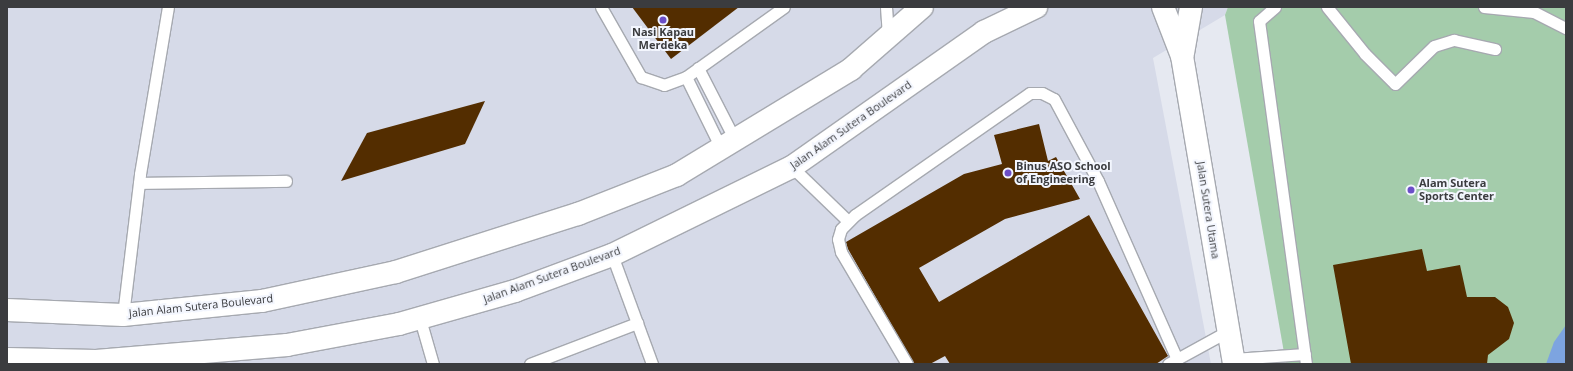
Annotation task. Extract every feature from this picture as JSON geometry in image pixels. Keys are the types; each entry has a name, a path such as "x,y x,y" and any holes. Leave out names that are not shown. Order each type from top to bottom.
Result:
{"main road":[{"name":"Jalan Alam Sutera Boulevard","path":"7,310 123,315 262,301 396,272 578,214 677,175 850,69 888,38 922,7"},
{"name":"Jalan Alam Sutera Boulevard","path":"7,359 96,362 287,345 420,319 515,291 612,255 792,167 984,32 1036,7"},
{"name":"Jalan Sutera Utama","path":"1163,7 1182,56 1234,362"},
{"name":"Jalan Sutera Utama","path":"1182,56 1191,7"}],"lane":[{"path":"123,315 139,183 168,7"},
{"path":"601,7 641,77 664,85 686,77 784,7"},
{"path":"886,7 888,38"},
{"path":"1234,362 1306,359 1260,21 1275,7"},
{"path":"1327,7 1365,54 1395,84 1434,46 1454,40 1495,49"},
{"path":"1484,7 1534,12 1566,28"},
{"path":"698,68 728,144"},
{"path":"686,77 728,144"},
{"path":"907,364 842,252 838,239 841,230 848,221 1030,93 1042,93 1054,99 1098,181 1173,361 1228,331"},
{"path":"792,167 848,221"},
{"path":"139,183 286,181"},
{"path":"612,255 652,364"},
{"path":"420,319 433,364"},
{"path":"530,364 638,323"}],"shaded area":[{"path":"7,7 1228,7 1225,15 1153,58 1211,364 7,364"}],"green space":[{"name":"Alam Sutera Sports Center","path":"1228,7 1566,7 1566,364 1286,364 1225,15"}],"water":[{"path":"1566,325 1566,364 1546,364 1554,342"}],"building":[{"path":"632,7 739,7 671,59"},
{"path":"485,101 465,144 341,181 367,133"},
{"path":"1039,124 1048,161 1056,157 1080,199 1005,219 919,268 939,302 1089,215 1168,356 1156,364 950,364 945,356 930,364 914,364 848,249 846,242 964,174 1002,164 994,135"},
{"path":"1422,249 1427,271 1460,265 1467,297 1495,297 1508,307 1514,323 1509,339 1488,355 1487,364 1351,364 1333,265"}],"place":[{"name":"Nasi Kapau Merdeka","path":"663,20"},
{"name":"Binus ASO School of Engineering","path":"1008,173"},
{"name":"Alam Sutera Sports Center","path":"1411,190"}]}
